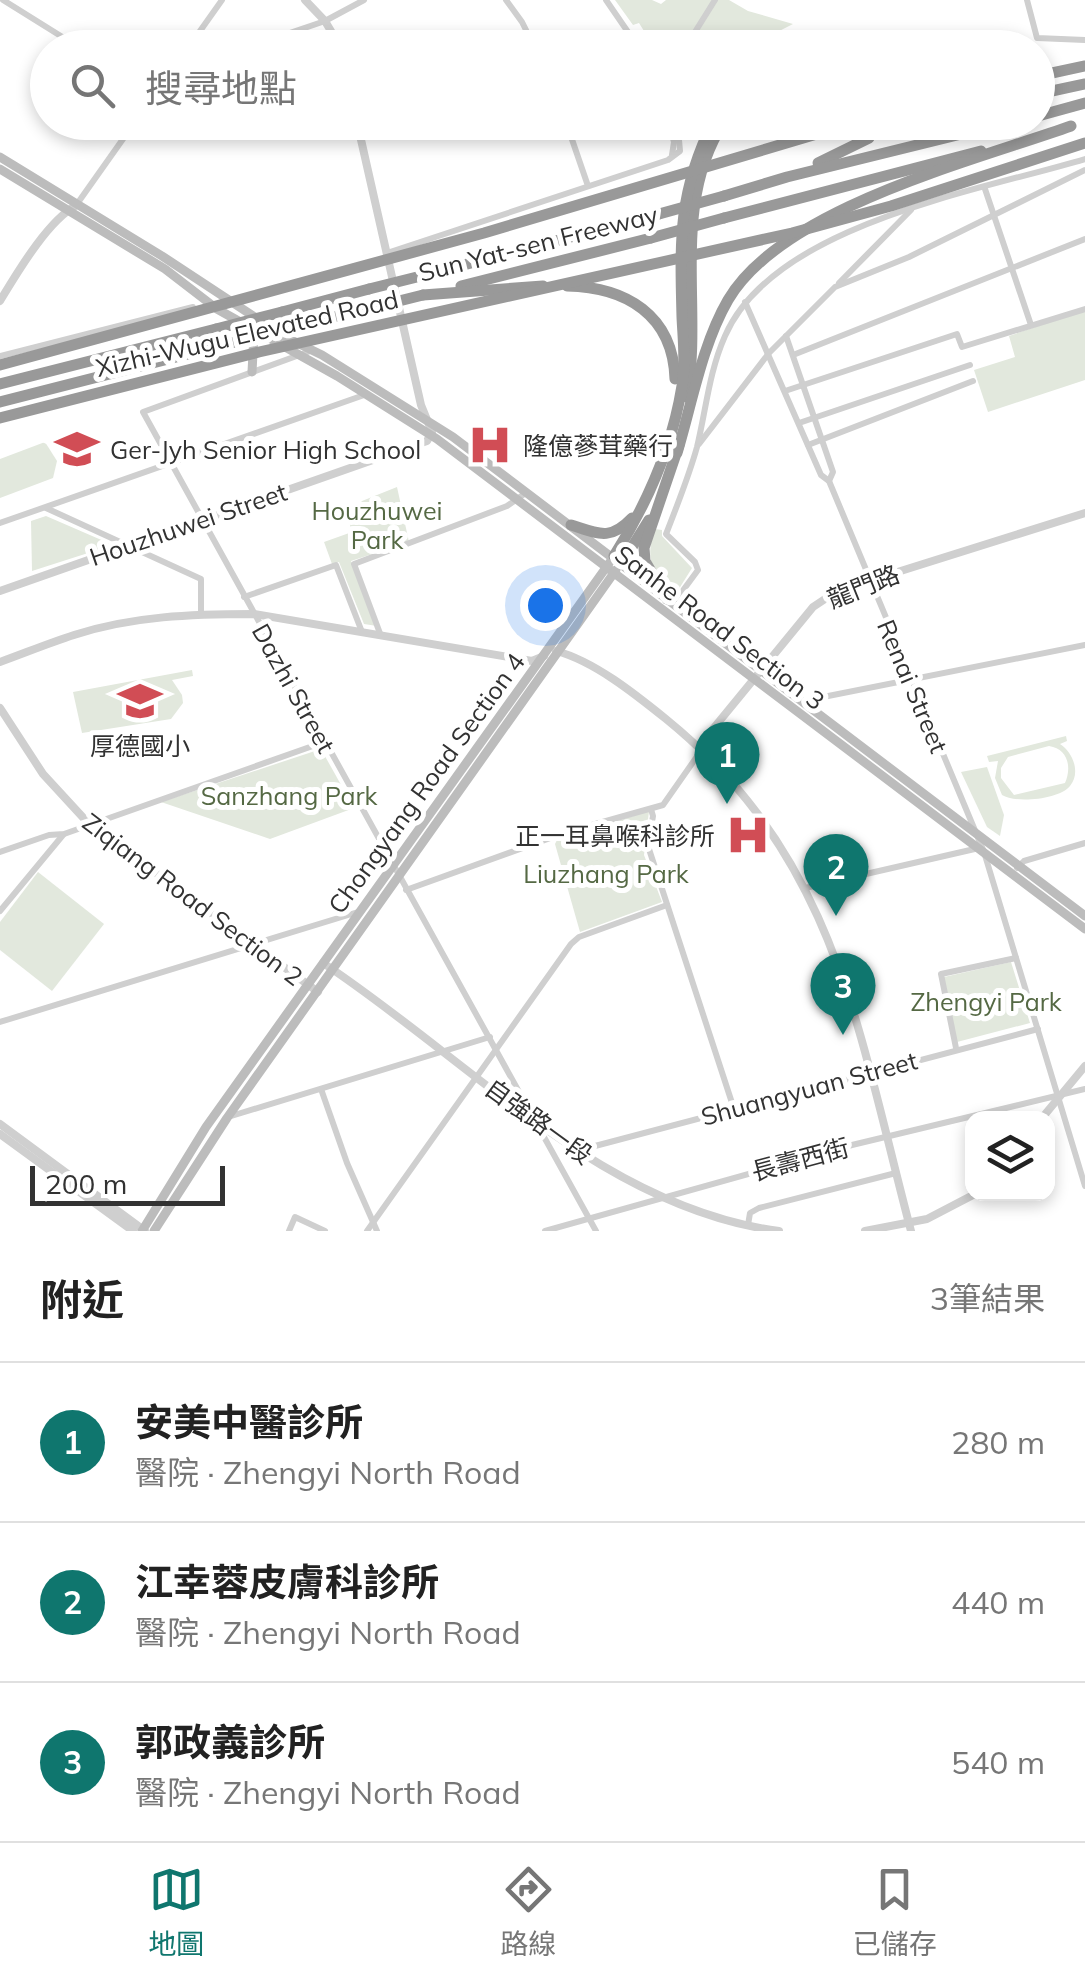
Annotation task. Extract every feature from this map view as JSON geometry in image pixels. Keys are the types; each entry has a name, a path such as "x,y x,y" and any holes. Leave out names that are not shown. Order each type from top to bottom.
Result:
{"highway":[{"path":"1055,72 1085,66"},
{"path":"1055,90 1085,84"},
{"path":"1055,111 1085,103"},
{"name":"Sun Yat-sen Freeway","path":"1055,130 1085,122"},
{"path":"1055,132 1071,126"},
{"path":"614,564 654,485 682,385 680,246 688,182 706,140"},
{"path":"677,453 692,368 696,196 714,140"},
{"name":"Xizhi-Wugu Elevated Road","path":"0,365 484,233 797,140"},
{"path":"787,177 866,140"},
{"name":"Sun Yat-sen Freeway","path":"0,384 937,140"},
{"name":"Sun Yat-sen Freeway","path":"0,402 650,238 1018,140"},
{"path":"670,601 645,560 644,548 716,324 729,298 777,248 818,220 1032,140"},
{"name":"Xizhi-Wugu Elevated Road","path":"0,418 259,352 792,233 891,206 1085,143"},
{"path":"423,296 541,286 577,286 614,293 633,302 658,323 674,360 676,406"},
{"path":"571,525 612,534 631,520 654,485"},
{"path":"614,564 656,507"}],"main road":[{"path":"0,157 72,208"},
{"path":"0,169 72,208"},
{"name":"Sanhe Road Section 3","path":"72,208 209,303 367,394 571,525 614,564 670,601 758,674 802,701 975,833 1016,870"},
{"name":"Sanhe Road Section 3","path":"72,208 162,256 285,337 426,418 982,850 1016,870"},
{"path":"252,372 255,331"},
{"name":"Chongyang Road Section 4","path":"144,1230 318,992 614,564"},
{"name":"Chongyang Road Section 4","path":"144,1230 206,1128 322,963 540,658 614,564"},
{"path":"1016,870 1085,916"},
{"path":"1016,870 1085,929"}],"street":[{"path":"3,0 51,30"},
{"path":"201,30 222,0"},
{"path":"305,0 331,30"},
{"path":"297,30 364,0"},
{"path":"506,0 526,30"},
{"path":"606,0 627,30"},
{"path":"696,30 714,0"},
{"path":"1027,0 1032,30"},
{"path":"1055,39 1085,40"},
{"path":"0,301 24,262 72,208 121,140"},
{"path":"361,140 430,436"},
{"path":"572,140 588,186"},
{"path":"387,253 668,160 680,151 678,140"},
{"path":"670,601 698,570 695,562 666,534 696,447 705,396 724,340 746,302 768,278 794,259 860,226 1085,159"},
{"path":"835,287 909,257 1085,170"},
{"path":"985,188 1031,324"},
{"path":"696,447 768,354 912,209"},
{"path":"793,354 1085,238"},
{"name":"Renai Street","path":"746,302 821,476 829,482 982,850 1085,1186"},
{"path":"0,356 209,303"},
{"path":"785,391 957,334 962,348 1085,309"},
{"path":"786,336 832,472 829,482"},
{"path":"252,372 313,350"},
{"path":"798,423 970,365"},
{"name":"Dazhi Street","path":"252,372 143,412 596,1231"},
{"path":"808,445 973,382"},
{"path":"0,523 367,394"},
{"name":"Houzhuwei Street","path":"0,591 427,441 430,436"},
{"path":"382,637 354,564 496,510 523,495"},
{"path":"45,508 201,579 201,614"},
{"name":"龍門路","path":"699,746 813,607 837,590 1085,512"},
{"path":"244,597 336,565 362,634"},
{"path":"0,662 76,634 174,615 254,614 532,661 558,650 626,690 699,746 757,811 805,888 836,955 910,1227"},
{"path":"802,701 1085,645"},
{"name":"Ziqiang Road Section 2","path":"0,708 42,774 90,824 318,992"},
{"path":"0,852 48,835 64,834 324,742"},
{"path":"406,890 566,832 663,805 698,755 699,746"},
{"path":"651,809 648,846 734,1109"},
{"path":"0,911 64,834"},
{"path":"1016,870 1024,861 1085,843"},
{"path":"805,888 982,850"},
{"path":"367,1231 375,1227 579,937 667,905"},
{"path":"0,1022 359,912"},
{"path":"956,1048 940,974 1016,958"},
{"name":"自強路一段","path":"322,963 585,1156 661,1198 710,1216 779,1231"},
{"name":"Shuangyuan Street","path":"585,1156 595,1146 1038,1029"},
{"path":"227,1118 490,1036"},
{"path":"1047,1111 1085,1066"},
{"path":"321,1089 347,1164 375,1227"},
{"name":"長壽西街","path":"544,1231 886,1138 1085,1089"},
{"path":"0,1124 144,1230"},
{"path":"0,1134 144,1230"},
{"path":"748,1226 750,1213 759,1208 896,1173"},
{"path":"865,1231 910,1227 965,1200"},
{"path":"289,1231 295,1217 324,1231"}],"green space":[{"path":"615,0 652,0 661,4 666,0 729,0 748,11 793,24 781,30 643,30 639,23 633,25"},
{"path":"1085,310 1085,380 988,412 974,370 1015,357 1009,336"},
{"path":"45,442 57,461 53,478 0,498 0,459"},
{"name":"Houzhuwei Park","path":"397,487 409,542 351,561 377,626 364,624 339,562 332,564 324,542 352,532 348,518 362,501"},
{"path":"46,516 113,545 32,571 31,521"},
{"path":"655,529 662,530 662,536 692,568 677,592 671,593 664,586 652,564 650,547"},
{"path":"192,670 193,676 172,680 183,703 171,719 82,733 73,692"},
{"path":"1066,736 1067,741 1060,744 1072,757 1075,775 1070,786 1057,794 1027,800 1009,798 1002,795 995,778 998,761 989,762 987,756","holes":["1049,746 1067,760 1065,783 1014,795 1001,778 1001,768 1008,757"]},
{"name":"Sanzhang Park","path":"321,749 354,808 270,839 161,802"},
{"path":"987,767 1004,815 1000,836 987,827 961,772"},
{"name":"Liuzhang Park","path":"649,811 644,855 662,902 580,932 557,840"},
{"path":"38,872 104,924 52,991 0,950 0,922"},
{"name":"Zhengyi Park","path":"1011,962 1030,1023 957,1042 944,977"}],"place":[{"name":"隆億蔘茸藥行","path":"490,445"},
{"name":"Ger-Jyh Senior High School","path":"77,449"},
{"name":"厚德國小","path":"140,701"},
{"name":"安美中醫診所","path":"727,804"},
{"name":"正一耳鼻喉科診所","path":"748,835"},
{"name":"江幸蓉皮膚科診所","path":"836,916"},
{"name":"郭政義診所","path":"843,1035"}]}
